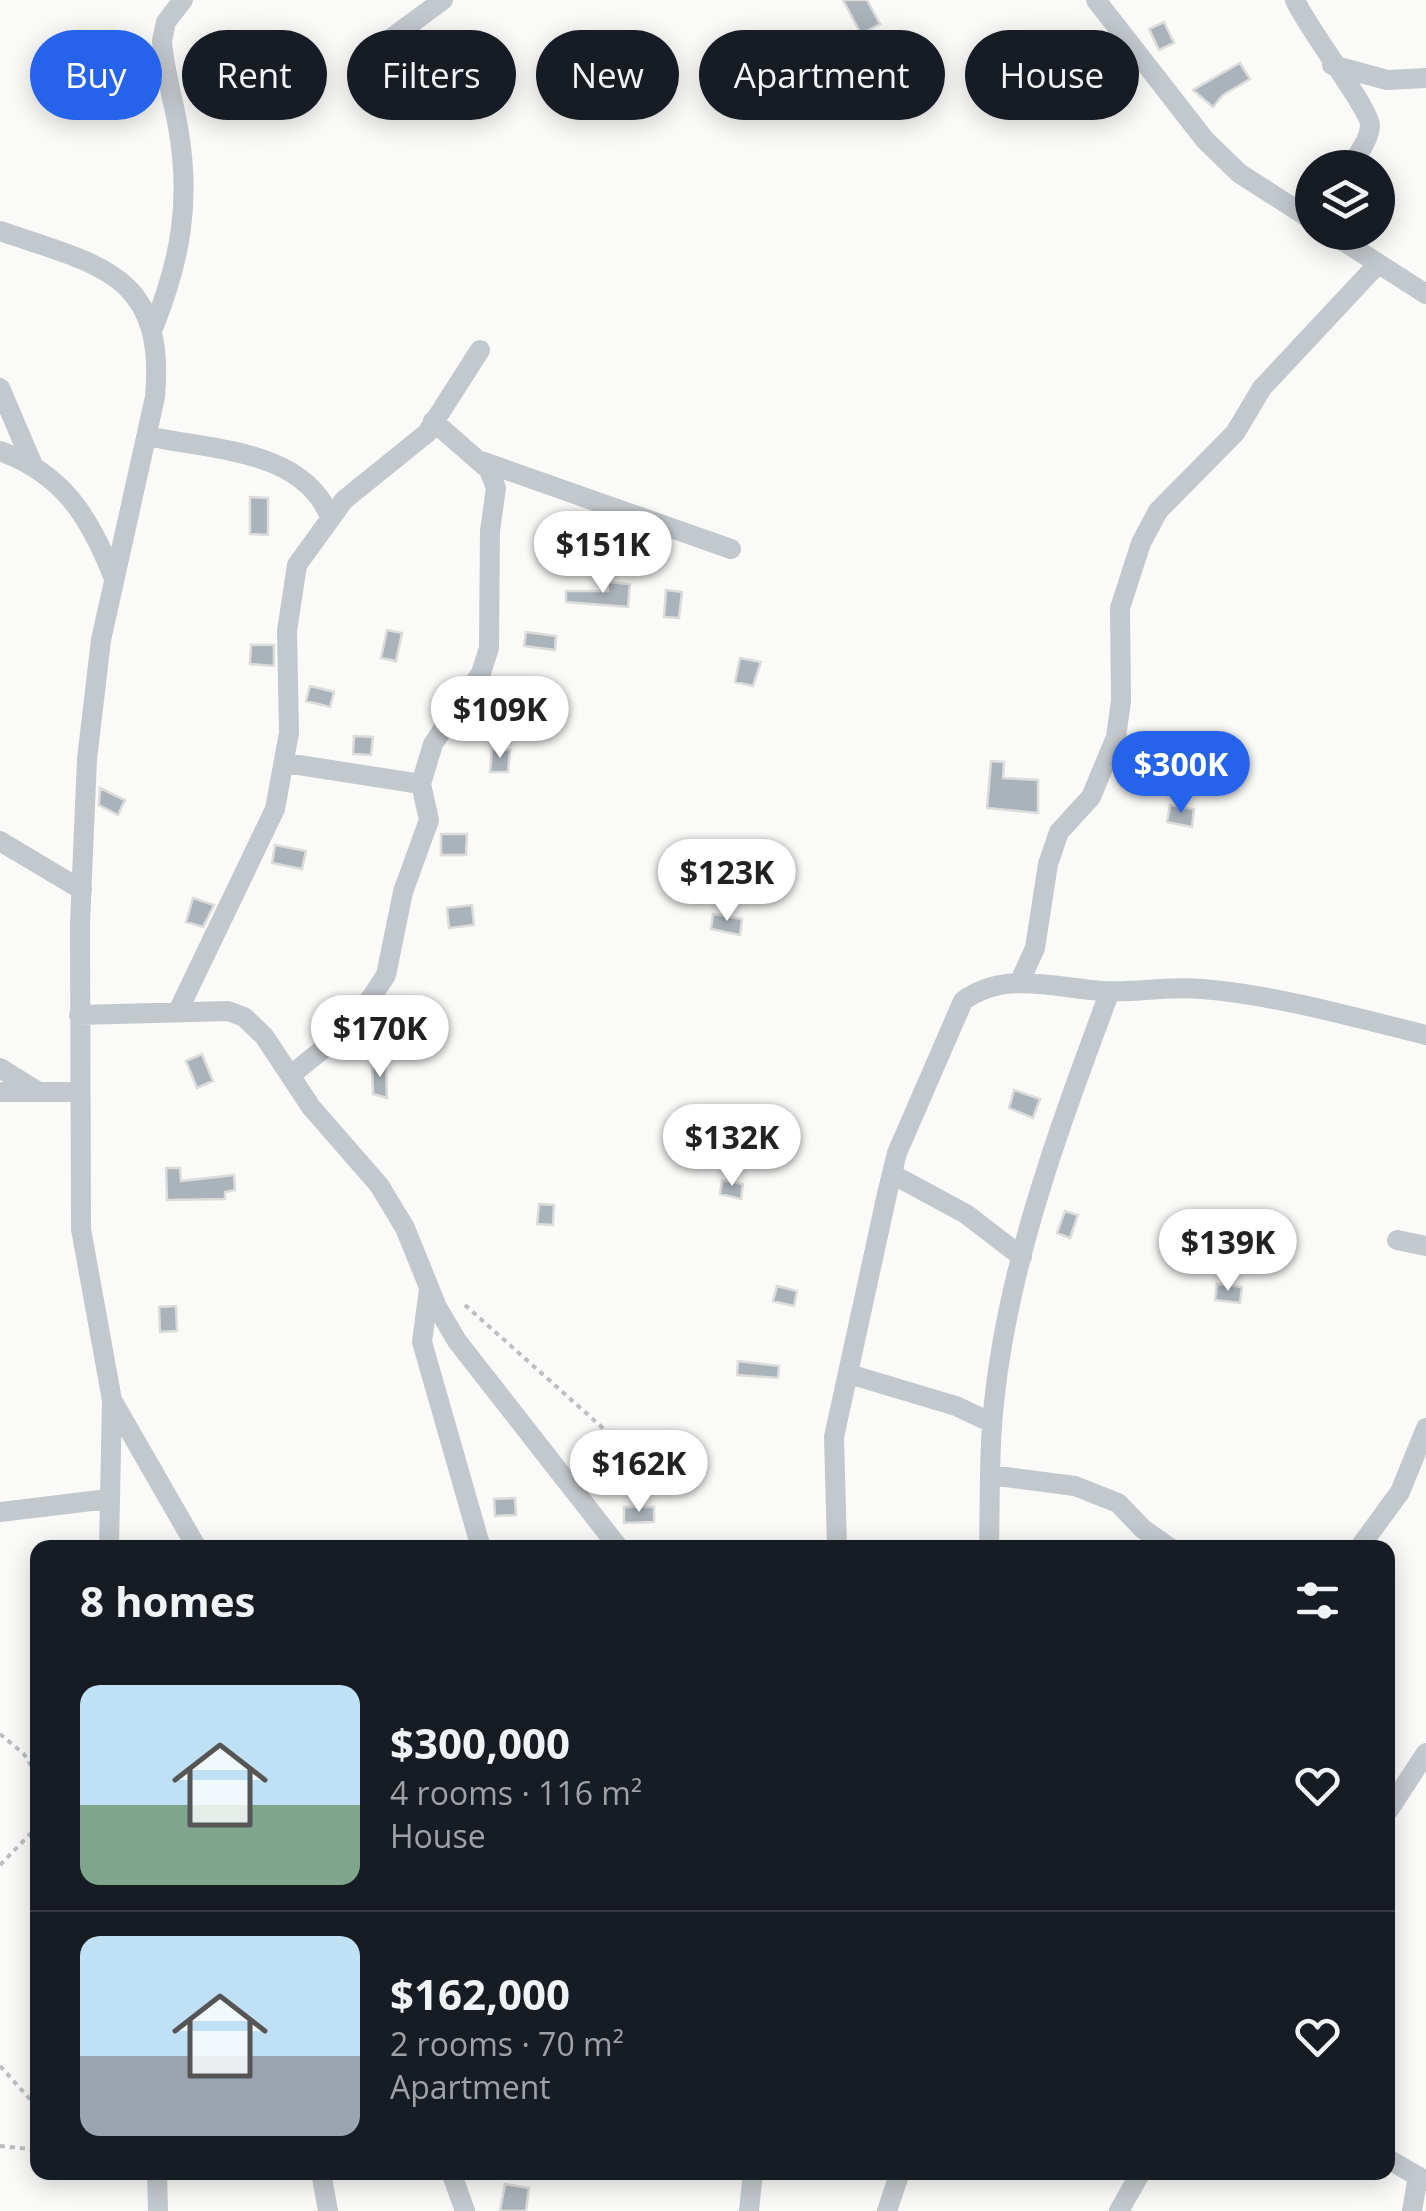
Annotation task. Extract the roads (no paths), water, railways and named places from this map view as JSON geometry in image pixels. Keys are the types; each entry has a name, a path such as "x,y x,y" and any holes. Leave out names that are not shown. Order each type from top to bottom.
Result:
{"street":[{"path":"154,326 177,266 184,228 185,182 162,41 166,22 183,0"},
{"path":"402,30 443,0"},
{"path":"1096,0 1204,140 1239,173 1295,207"},
{"path":"1295,0 1332,65 1369,118 1367,138 1360,150"},
{"path":"1332,65 1387,80 1426,78"},
{"path":"0,231 112,275 140,298 154,326 158,364 147,436 114,576 91,719 82,890 78,1092 81,1229 112,1400 109,1540"},
{"path":"1355,250 1426,294"},
{"path":"1020,981 1034,948 1048,864 1060,832 1091,797 1116,737 1122,702 1120,608 1141,543 1158,511 1235,433 1287,360 1340,310 1377,265"},
{"path":"180,1009 275,809 290,733 286,632 296,565 344,500 426,433 480,350"},
{"path":"0,388 32,463"},
{"path":"292,1075 354,1024 386,975 402,892 429,820 422,784 433,744 481,673 489,648 490,532 496,488 481,462 433,421"},
{"path":"147,436 284,465 322,495 330,517"},
{"path":"0,451 32,463 66,489 84,511 114,576"},
{"path":"481,462 571,489 731,549"},
{"path":"286,763 422,784"},
{"path":"0,842 82,890"},
{"path":"837,1540 834,1436 892,1174 963,1000 980,988 1020,981 1110,991 1202,989 1260,997 1426,1035"},
{"path":"989,1540 992,1423 1022,1257 1046,1171 1110,991"},
{"path":"79,1015 180,1009 228,1012 244,1017 264,1036 312,1107 390,1201 429,1287 470,1358 613,1540"},
{"path":"0,1068 39,1092"},
{"path":"0,1092 78,1092"},
{"path":"892,1174 966,1214 1022,1257"},
{"path":"1397,1240 1426,1246"},
{"path":"429,1287 422,1342 479,1540"},
{"path":"849,1374 956,1406 992,1423"},
{"path":"112,1400 192,1540"},
{"path":"1365,1540 1400,1492 1426,1428"},
{"path":"990,1474 1075,1486 1118,1504 1158,1540"},
{"path":"0,1512 108,1499"},
{"path":"1395,1800 1426,1752"},
{"path":"1395,2163 1422,2178 1412,2211"},
{"path":"157,2180 158,2211"},
{"path":"322,2180 328,2211"},
{"path":"454,2180 464,2211"},
{"path":"748,2211 752,2180"},
{"path":"887,2211 897,2180"},
{"path":"1119,2211 1136,2180"}]}
